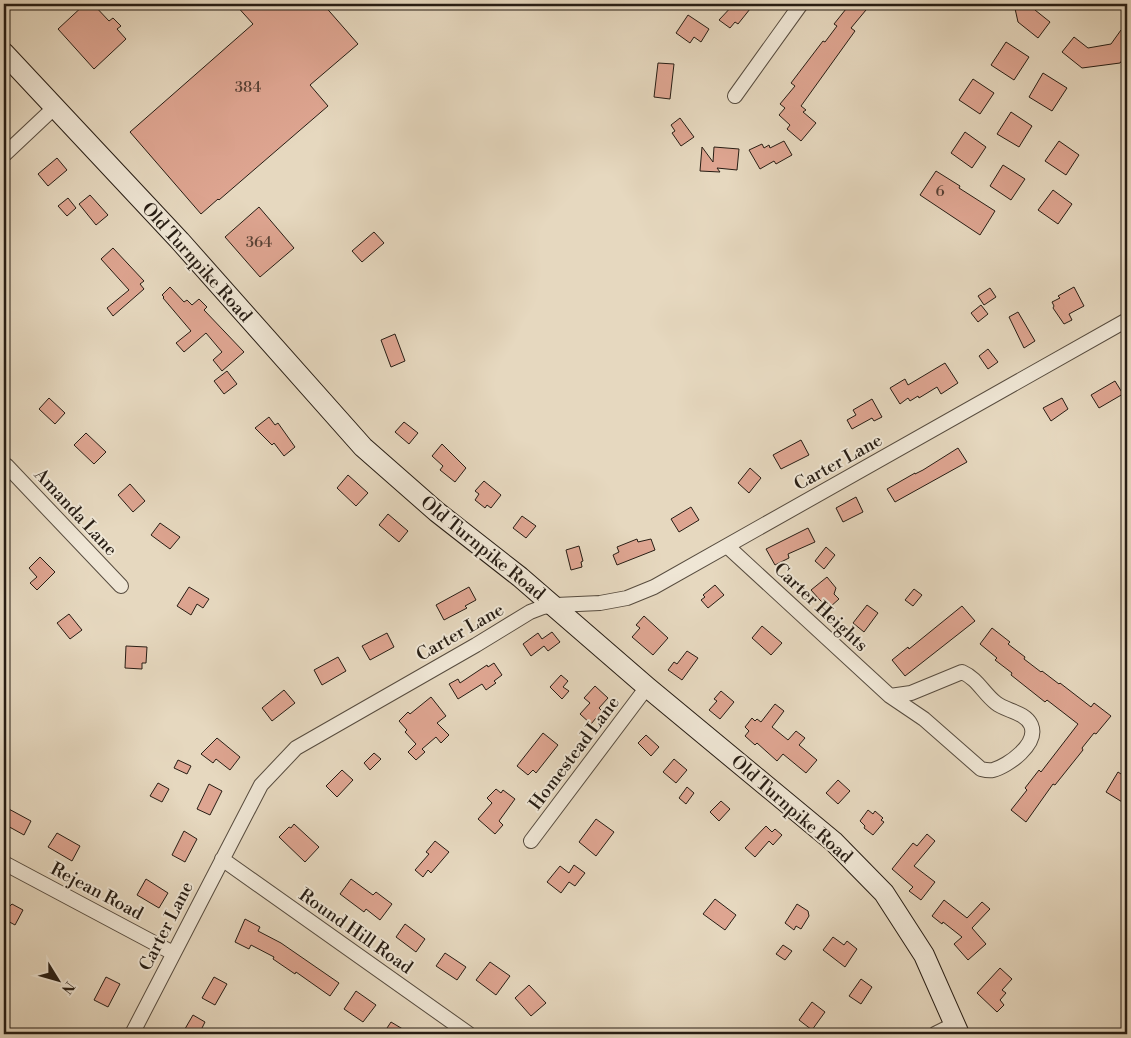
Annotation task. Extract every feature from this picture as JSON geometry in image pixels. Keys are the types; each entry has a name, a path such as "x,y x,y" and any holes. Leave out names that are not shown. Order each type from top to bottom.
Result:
{"main road":[{"name":"Old Turnpike Road","path":"4,53 186,248 363,447 437,512 553,605 834,842 884,894 924,955 957,1029"}],"street":[{"path":"735,96 801,4"},
{"path":"4,155 55,107"},
{"name":"Carter Lane","path":"132,1034 261,785 296,748 530,612 553,605 600,603 626,598 654,587 1127,320"},
{"name":"Amanda Lane","path":"4,464 121,586"},
{"name":"Carter Heights","path":"727,546 890,696 924,719 981,769 992,771 1011,761 1026,748 1032,736 1031,725 1023,716 995,702 972,676 962,672 911,693 890,696"},
{"name":"Homestead Lane","path":"531,841 648,687"},
{"name":"Round Hill Road","path":"222,859 469,1034"},
{"name":"Rejean Road","path":"4,863 173,953"},
{"path":"935,1034 957,1029"}],"building":[{"path":"85,4 93,4 109,21 113,18 121,26 117,29 126,39 94,69 58,29"},
{"path":"235,4 323,4 358,44 310,85 328,106 201,214 130,132 253,24"},
{"path":"734,4 754,4 738,24 735,22 730,28 719,20"},
{"path":"850,4 871,4 851,28 855,31 801,106 806,110 803,112 816,123 801,141 787,129 790,125 779,115 785,108 780,104 795,86 791,83 837,26 834,24"},
{"path":"1014,4 1034,4 1035,10 1050,22 1038,38 1018,22"},
{"path":"688,15 709,29 701,42 694,37 690,43 676,33"},
{"path":"1121,30 1127,35 1127,54 1120,63 1082,68 1062,52 1074,37 1088,48 1111,44"},
{"path":"1006,42 1029,57 1014,80 991,65"},
{"path":"658,63 674,64 670,99 654,97"},
{"path":"1043,73 1067,88 1052,111 1029,97"},
{"path":"973,79 994,93 980,114 959,100"},
{"path":"1011,112 1032,126 1019,147 997,134"},
{"path":"680,118 694,137 681,146 672,133 675,131 671,125"},
{"path":"965,132 986,147 972,168 951,153"},
{"path":"784,141 792,155 776,164 774,161 760,169 749,150 762,144 764,148 769,145 770,148"},
{"path":"1059,141 1079,155 1066,175 1045,161"},
{"path":"702,147 713,162 714,147 739,149 737,170 717,168 720,172 700,171"},
{"path":"57,158 67,170 48,186 38,174"},
{"path":"1003,165 1025,179 1011,200 990,186"},
{"path":"936,171 995,211 980,235 920,195"},
{"path":"1053,190 1072,204 1058,224 1038,210"},
{"path":"90,195 108,215 96,225 79,204"},
{"path":"68,198 76,208 67,216 58,206"},
{"path":"259,207 294,248 260,277 225,237"},
{"path":"374,232 384,243 362,262 352,251"},
{"path":"113,248 144,281 140,284 144,289 113,316 107,308 129,290 101,259"},
{"path":"170,287 184,302 187,300 192,305 199,299 207,307 204,310 244,352 222,371 213,360 222,352 206,333 184,352 176,343 191,331 163,298 162,295"},
{"path":"1074,287 1084,306 1069,314 1072,320 1064,324 1053,308 1052,302 1060,298 1058,296"},
{"path":"990,288 996,297 984,305 978,296"},
{"path":"981,305 988,314 978,322 971,313"},
{"path":"1018,312 1035,341 1024,348 1009,317"},
{"path":"395,334 405,361 391,367 381,340"},
{"path":"988,349 998,362 988,369 979,356"},
{"path":"945,363 958,383 941,394 937,387 919,398 918,396 910,401 908,398 900,404 890,388 905,379 908,385"},
{"path":"227,371 237,384 224,394 214,381"},
{"path":"1115,381 1123,394 1099,408 1091,395"},
{"path":"49,398 65,413 55,424 39,409"},
{"path":"1062,398 1068,409 1051,421 1043,408"},
{"path":"872,399 882,417 874,421 872,418 852,429 847,420 856,415 853,410"},
{"path":"269,417 275,425 278,423 295,447 284,456 274,443 272,445 255,428"},
{"path":"404,422 418,433 409,444 395,432"},
{"path":"86,433 106,452 94,464 74,445"},
{"path":"801,440 809,455 781,469 773,455"},
{"path":"442,444 466,468 455,482 440,470 443,466 432,456"},
{"path":"958,448 967,462 895,502 887,489 923,470"},
{"path":"750,468 761,478 749,493 738,483"},
{"path":"348,475 368,493 356,506 337,488"},
{"path":"484,481 501,495 491,508 487,505 485,508 475,500 479,494 475,491"},
{"path":"130,484 145,501 133,512 118,495"},
{"path":"856,497 863,512 843,522 836,508"},
{"path":"691,507 699,520 679,532 671,519"},
{"path":"388,514 408,531 399,542 379,525"},
{"path":"522,516 536,526 526,538 513,528"},
{"path":"160,523 180,537 170,549 151,535"},
{"path":"808,528 815,542 788,554 789,558 775,565 766,549"},
{"path":"637,539 638,542 651,539 655,550 617,565 613,555 619,552 617,547"},
{"path":"579,546 583,561 581,562 582,567 571,570 566,550"},
{"path":"826,547 835,555 824,569 815,561"},
{"path":"40,557 55,572 37,590 30,583 37,577 29,568"},
{"path":"827,577 836,588 834,594 839,599 830,607 825,601 823,603 811,590"},
{"path":"715,585 724,595 708,608 701,600 705,597 703,595"},
{"path":"189,587 209,599 203,608 197,604 191,615 177,606"},
{"path":"469,587 476,600 465,606 467,608 444,620 436,605"},
{"path":"914,589 922,595 913,606 905,600"},
{"path":"867,605 878,613 864,632 853,623"},
{"path":"962,606 975,621 905,676 892,660 908,647 909,649"},
{"path":"69,614 82,630 70,639 57,623"},
{"path":"644,616 668,638 653,655 632,637 640,628 636,625"},
{"path":"762,626 782,643 771,655 752,638"},
{"path":"992,628 1010,642 1008,644 1025,657 1024,659 1041,672 1060,683 1091,707 1094,703 1111,716 1096,734 1094,733 1055,785 1053,784 1026,822 1011,810 1027,790 1025,788 1039,770 1041,772 1078,724 1047,700 1045,702 1011,675 1012,673 995,660 997,658 980,644"},
{"path":"552,632 560,642 548,651 544,646 531,656 523,644 538,633 542,639"},
{"path":"387,633 394,647 370,660 362,646"},
{"path":"126,646 147,647 146,663 142,663 142,669 125,668"},
{"path":"687,651 698,658 682,680 668,670 674,662 677,664"},
{"path":"338,657 346,671 322,685 314,670"},
{"path":"494,663 502,675 494,681 496,683 486,690 482,684 458,699 449,684 458,679 460,683 487,665 488,667"},
{"path":"561,675 568,681 563,687 569,691 562,699 550,687"},
{"path":"595,686 608,698 599,708 602,711 591,724 580,714 590,703 584,698"},
{"path":"284,690 295,703 272,721 262,708"},
{"path":"721,691 734,702 720,719 709,710 717,701 714,699"},
{"path":"431,697 446,716 437,723 449,735 441,743 436,737 422,749 425,752 416,760 408,752 416,744 405,732 407,730 399,721 408,712 410,714"},
{"path":"775,704 784,711 772,727 788,740 796,731 805,738 799,745 817,760 806,773 783,754 777,761 757,743 755,745 745,736 749,731 745,727 752,718 755,721 757,719 761,722"},
{"path":"543,733 558,745 536,773 533,770 528,775 517,766"},
{"path":"646,735 659,747 651,756 638,743"},
{"path":"217,738 240,757 230,770 216,759 213,763 201,754"},
{"path":"374,753 381,759 370,770 364,763"},
{"path":"674,759 687,770 676,783 663,772"},
{"path":"178,760 191,766 187,774 174,768"},
{"path":"342,770 353,780 337,797 326,786"},
{"path":"1118,772 1127,778 1127,805 1106,792"},
{"path":"838,780 850,791 838,804 826,793"},
{"path":"158,783 169,789 162,802 150,796"},
{"path":"209,784 222,791 210,815 197,809"},
{"path":"687,787 694,793 686,804 679,798"},
{"path":"496,789 501,793 503,790 515,799 499,821 503,825 495,834 478,819 492,803 487,798"},
{"path":"721,801 730,809 719,821 710,812"},
{"path":"7,808 31,821 24,835 4,824 4,814"},
{"path":"868,810 873,814 875,811 883,818 881,820 884,822 873,835 864,828 865,826 860,821"},
{"path":"596,819 614,832 596,856 579,842"},
{"path":"294,824 319,847 305,862 279,837"},
{"path":"766,826 772,832 775,829 782,835 773,845 769,841 755,857 745,848"},
{"path":"184,831 197,839 185,862 172,855"},
{"path":"57,833 80,846 72,861 48,847"},
{"path":"927,834 935,841 914,866 935,882 921,900 909,891 913,887 892,869 913,843 917,846"},
{"path":"435,841 449,852 431,873 428,870 423,877 415,870 429,854 426,852"},
{"path":"574,865 585,873 575,886 569,882 561,893 547,882 560,866 569,873"},
{"path":"146,879 168,893 159,908 137,895"},
{"path":"351,879 373,895 376,892 392,904 380,920 366,909 364,912 340,894"},
{"path":"715,899 736,915 725,930 703,914"},
{"path":"944,900 967,918 982,902 990,909 972,928 986,944 968,960 954,944 962,937 932,916"},
{"path":"4,903 10,906 12,904 23,910 15,925 4,919"},
{"path":"797,904 808,911 809,916 801,929 796,926 794,930 785,923"},
{"path":"245,919 260,927 258,931 281,943 339,983 330,996 296,972 295,974 273,959 274,957 251,945 249,949 235,942"},
{"path":"405,924 425,939 416,952 396,937"},
{"path":"833,937 844,945 847,941 857,949 845,967 823,950"},
{"path":"783,945 792,951 785,960 776,954"},
{"path":"445,953 466,967 457,980 436,966"},
{"path":"490,962 510,976 496,995 476,980"},
{"path":"1000,968 1012,979 1002,990 1006,993 1000,1000 1004,1005 997,1012 977,993"},
{"path":"106,977 120,984 108,1007 94,1000"},
{"path":"214,977 227,984 215,1005 202,998"},
{"path":"861,979 872,987 861,1004 849,996"},
{"path":"529,985 546,1003 531,1016 515,998"},
{"path":"356,991 376,1005 363,1022 344,1009"},
{"path":"812,1002 825,1012 812,1030 799,1020"},
{"path":"193,1015 205,1022 199,1034 182,1034"},
{"path":"391,1022 411,1034 383,1034"}]}
